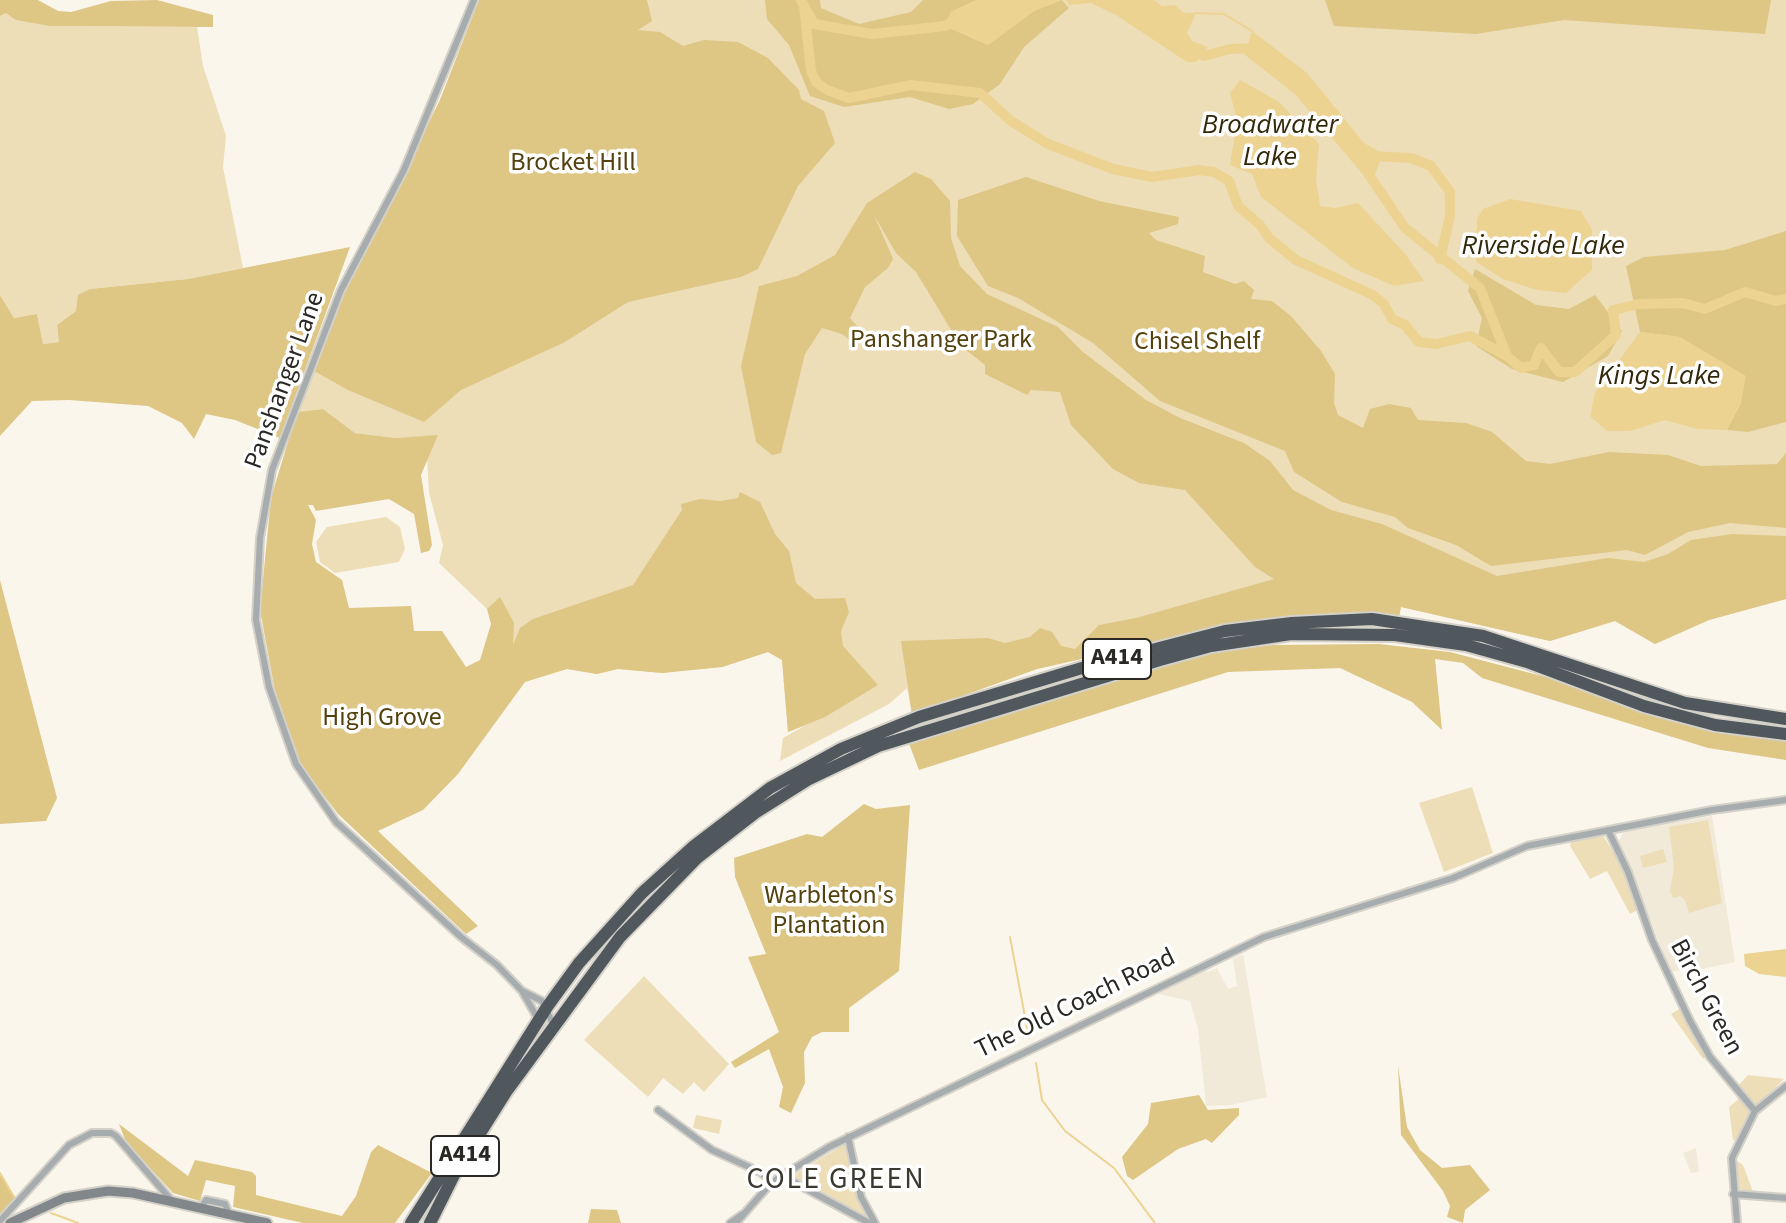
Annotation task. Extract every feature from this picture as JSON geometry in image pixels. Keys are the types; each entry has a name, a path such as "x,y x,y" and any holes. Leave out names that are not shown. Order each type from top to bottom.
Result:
{"highway":[{"name":"A414","path":"411,1223 538,1019 579,963 642,893 745,805 802,769 919,717 1199,637 1327,620 1416,624 1507,643 1685,703 1786,719"},
{"name":"A414","path":"430,1223 455,1173 553,1024 620,937 697,858 755,813 809,779 878,746 926,729 1211,646 1291,634 1395,635 1437,640 1527,662 1671,713 1715,725 1786,734"}],"main road":[{"path":"10,1223 64,1198 108,1191 267,1223"},
{"path":"402,1223 419,1211"}],"street":[{"name":"Panshanger Lane","path":"474,0 404,170 341,290 272,470 260,538 256,620 269,687 296,764 336,822 522,991 547,1007"},
{"name":"The Old Coach Road","path":"736,1223 781,1175 848,1137 1252,942 1449,878 1518,848 1786,800"},
{"name":"Birch Green","path":"1608,830 1628,872 1652,940 1690,1021 1710,1057 1755,1111"},
{"name":"Panshanger Lane","path":"522,991 538,1019"},
{"path":"547,1007 553,1024"},
{"path":"1737,1223 1733,1194 1735,1146 1753,1120 1755,1111 1786,1086"},
{"path":"658,1110 703,1144 760,1172 772,1182"},
{"path":"0,1221 69,1145 92,1133 116,1136 173,1202"},
{"path":"848,1137 861,1197 872,1223"},
{"path":"781,1175 788,1182 872,1223"},
{"path":"1733,1194 1786,1198"},
{"name":"The Old Coach Road","path":"730,1223 743,1214"}],"shaded area":[{"path":"1712,816 1735,962 1693,971 1692,968 1671,972 1619,841 1624,832"},
{"path":"1243,954 1267,1097 1231,1105 1206,1106 1198,1029 1190,1001 1158,994 1202,970 1208,972 1217,968 1228,989 1237,986 1233,959"},
{"path":"1696,1148 1699,1172 1691,1173 1683,1153"}],"green space":[{"path":"0,0 38,0 58,11 71,12 111,1 157,0 213,15 213,27 50,26 16,20 6,13 0,16"},
{"name":"Panshanger Park","path":"479,0 1786,0 1786,599 1709,620 1655,644 1615,621 1550,641 1401,607 1399,617 1357,613 1255,620 1037,669 912,714 907,688 889,704 780,761 783,738 806,725 788,732 782,660 768,652 722,667 662,673 618,669 597,674 567,669 530,679 487,609 439,563 443,545 429,493 427,455 437,436 396,438 355,433 323,409 297,412 342,298 440,100"},
{"name":"Brocket Hill","path":"479,0 647,0 652,21 638,30 660,32 683,46 704,40 738,42 768,58 799,90 801,99 824,111 835,143 798,186 758,269 741,277 628,302 565,342 461,390 424,422 348,390 314,371 342,298 440,100"},
{"path":"765,0 820,0 821,8 859,24 911,12 923,0 977,0 951,12 945,26 988,45 1034,11 1062,0 1069,8 1024,47 1000,84 973,104 949,109 910,97 844,107 810,96 789,45 767,19"},
{"path":"1325,0 1771,0 1765,34 1564,20 1476,34 1334,26"},
{"path":"6,13 50,26 197,27 203,66 226,136 223,167 243,268 188,279 90,289 76,311 57,325 59,342 43,344 37,314 14,318 0,295 0,16"},
{"name":"Chisel Shelf","path":"915,172 931,179 950,201 951,238 960,266 987,294 1058,327 1083,352 1146,400 1180,418 1244,443 1270,461 1293,490 1331,510 1382,524 1497,576 1608,558 1644,562 1668,554 1691,540 1732,534 1786,536 1786,599 1709,620 1655,644 1615,621 1550,641 1401,607 1399,617 1357,613 1255,620 1037,669 912,714 901,641 988,638 1005,643 1030,637 1040,628 1052,632 1061,646 1075,649 1099,625 1136,618 1274,579 1255,567 1185,490 1139,483 1113,469 1071,425 1060,392 1031,390 1027,395 985,374 985,365 966,350 916,272 896,253 874,215 893,259 888,268 865,287 850,318 868,339 854,343 842,334 822,328 805,354 781,453 772,455 756,442 741,366 759,286 797,276 835,255 867,203"},
{"name":"Chisel Shelf","path":"1026,177 1099,201 1179,217 1178,224 1149,233 1156,240 1205,256 1203,272 1235,284 1244,281 1254,290 1251,299 1272,301 1291,316 1321,351 1335,374 1334,403 1338,415 1363,428 1370,409 1389,404 1411,408 1418,420 1466,423 1492,432 1526,461 1550,464 1609,452 1668,455 1701,466 1777,464 1786,453 1786,528 1730,523 1688,532 1645,555 1627,550 1491,566 1456,545 1408,528 1395,517 1342,502 1294,472 1285,451 1160,401 1093,343 1018,298 988,286 957,236 958,200"},
{"path":"1786,231 1786,422 1748,432 1727,430 1741,403 1680,337 1640,332 1626,266 1644,257 1725,250"},
{"path":"350,247 280,438 235,420 206,414 194,439 182,423 148,406 69,400 32,401 0,436 0,295 14,318 37,314 43,344 59,342 57,325 76,311 78,295 90,289 188,279"},
{"path":"1475,269 1536,305 1569,309 1595,295 1622,331 1608,356 1563,382 1512,369 1476,346 1482,318 1468,291"},
{"name":"High Grove","path":"323,409 355,433 396,438 438,435 421,475 432,545 429,551 421,553 414,514 389,499 316,511 313,505 308,505 316,520 312,544 316,562 342,580 349,608 411,606 414,631 442,631 466,667 480,660 491,624 487,609 500,597 514,623 513,645 520,628 533,619 633,585 682,510 681,504 700,499 720,501 738,498 740,492 760,502 775,534 789,551 796,583 815,599 845,598 849,612 841,631 843,646 878,685 825,717 788,732 782,660 768,652 722,667 662,673 618,669 597,674 567,669 525,682 458,774 423,810 378,831 478,926 466,934 338,814 300,764 277,702 260,610 271,498 297,412"},
{"path":"386,517 400,527 405,549 399,562 335,573 320,562 316,542 327,527"},
{"path":"0,580 57,798 46,821 0,824"},
{"path":"1379,644 1450,652 1786,740 1786,760 1708,748 1482,678 1463,663 1435,659 1442,730 1412,702 1340,668 1228,672 919,770 908,741 1215,651 1274,645"},
{"path":"1472,787 1493,853 1444,872 1419,803"},
{"name":"Warbleton's Plantation","path":"864,804 876,809 910,805 899,971 849,1008 849,1032 822,1032 812,1037 804,1052 805,1083 791,1113 779,1107 783,1087 769,1049 735,1068 731,1062 779,1032 748,957 766,954 735,877 734,858 807,834 822,837"},
{"path":"1708,820 1722,903 1689,913 1685,900 1680,896 1673,898 1670,891 1674,867 1669,827"},
{"path":"1603,836 1625,870 1638,910 1630,914 1607,871 1590,879 1570,846 1571,841"},
{"path":"1663,849 1667,862 1643,868 1640,856"},
{"path":"644,976 729,1064 704,1092 694,1082 683,1094 663,1078 648,1097 584,1040"},
{"path":"1681,1008 1707,1056 1703,1059 1671,1014"},
{"path":"1398,1066 1407,1127 1420,1150 1442,1168 1470,1165 1490,1190 1465,1210 1463,1223 1447,1217 1450,1206 1443,1191 1401,1135"},
{"path":"1748,1075 1784,1079 1757,1106 1738,1086"},
{"path":"1199,1095 1208,1110 1239,1108 1239,1115 1212,1143 1206,1139 1178,1149 1133,1180 1127,1176 1122,1157 1148,1124 1151,1103"},
{"path":"1741,1097 1752,1112 1740,1137 1733,1141 1729,1107"},
{"path":"696,1115 722,1120 719,1134 693,1128"},
{"path":"119,1124 188,1176 195,1160 252,1172 256,1176 256,1195 342,1216 356,1196 371,1152 378,1145 432,1173 395,1223 303,1223 233,1207 235,1186 206,1180 200,1201 173,1193 126,1142"},
{"path":"848,1142 870,1219 870,1221 789,1178"},
{"path":"1736,1160 1743,1165 1753,1192 1736,1188"},
{"path":"0,1175 18,1201 0,1221"},
{"path":"591,1209 617,1210 621,1223 588,1223"}],"water":[{"path":"977,0 1062,0 1034,11 988,45 944,25 951,12"},
{"path":"1066,0 1154,0 1162,6 1175,5 1184,13 1196,13 1187,33 1192,41 1208,47 1196,62 1187,62 1116,15 1091,3 1069,5"},
{"path":"1252,31 1307,73 1364,143 1383,154 1371,184 1295,94 1245,55"},
{"name":"Broadwater Lake","path":"1240,80 1279,102 1319,144 1316,179 1320,206 1335,208 1358,203 1406,255 1424,281 1394,286 1353,268 1261,197 1252,174 1230,165 1237,120 1230,93"},
{"name":"Riverside Lake","path":"1510,199 1581,211 1592,230 1592,270 1566,293 1537,290 1503,279 1476,262 1477,219 1483,209"},
{"name":"Kings Lake","path":"1640,332 1680,337 1746,376 1741,403 1727,430 1697,429 1665,420 1630,431 1607,431 1590,416 1595,393"},
{"path":"1786,949 1786,977 1759,974 1745,966 1744,954"}],"waterway":[{"path":"801,0 814,24 872,34 945,26 957,19"},
{"path":"804,6 811,71 816,82 827,90 849,98 911,85 980,93 1011,121 1048,144 1113,169 1152,177 1199,170 1214,172 1229,181 1238,206 1260,225 1269,238 1296,260 1373,295 1384,304 1392,319 1405,325 1419,342 1436,344 1470,336 1507,356"},
{"path":"1196,13 1224,14 1252,31"},
{"path":"1192,50 1204,56 1230,49 1257,48"},
{"path":"1371,156 1411,158 1431,166 1450,192 1450,216 1440,259"},
{"path":"1367,172 1405,228 1480,288 1507,356 1521,368 1534,365 1541,348 1559,372 1575,372 1616,335 1613,310 1639,304 1683,303 1705,309 1745,292 1776,301 1786,299"},
{"path":"1010,937 1029,1038"},
{"path":"1036,1063 1042,1100 1065,1131 1114,1168 1155,1223"},
{"path":"0,1173 14,1197"},
{"path":"51,1213 78,1223"}],"district":[{"name":"COLE GREEN","path":"836,1181"}]}
